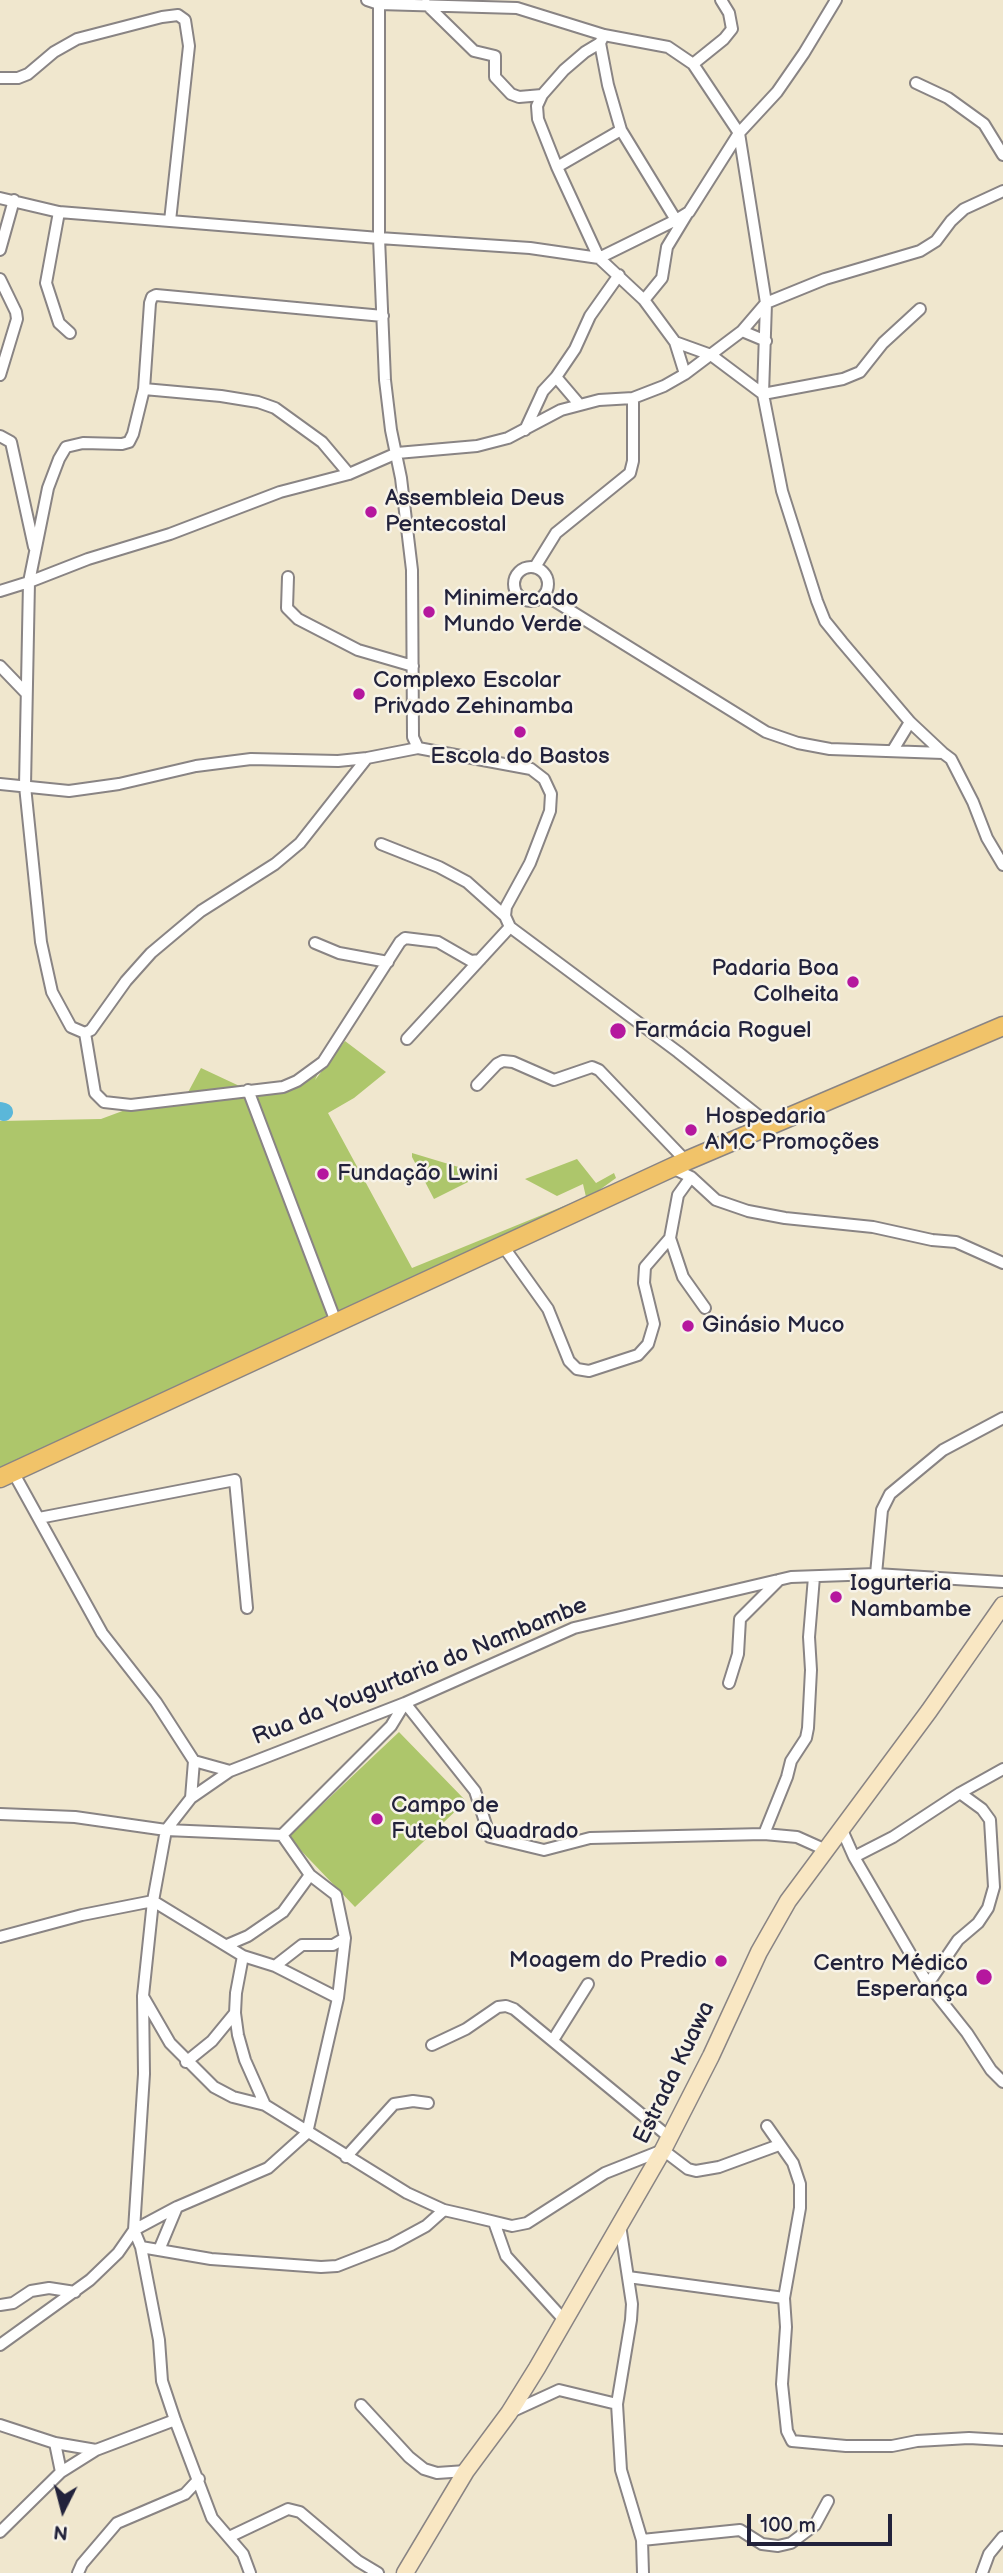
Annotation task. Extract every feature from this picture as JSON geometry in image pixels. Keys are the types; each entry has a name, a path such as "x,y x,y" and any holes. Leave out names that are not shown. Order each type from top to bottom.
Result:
{"main road":[{"path":"7,1475 503,1246 683,1169 770,1125 1003,1026"}],"street":[{"path":"367,0 517,8 602,39 668,47 693,64 739,132 766,303 763,394 782,491 825,621 910,722 951,759 973,802 987,838 1003,865"},
{"path":"693,64 732,29 729,13 722,0"},
{"path":"644,300 662,278 667,247 739,132 777,92 836,0"},
{"path":"379,2 379,238 385,380 411,570 414,737 418,748"},
{"path":"426,4 474,51 495,56 495,77 512,94 519,97 542,95"},
{"path":"0,78 18,78 28,74 54,52 77,39 162,17 178,15 185,20 189,47 170,221"},
{"path":"602,39 564,70 542,95 537,106 538,119 599,258 644,300 675,342 685,374"},
{"path":"602,39 608,85 621,130 676,220"},
{"path":"916,83 948,99 984,124 1003,155"},
{"path":"557,167 621,130"},
{"path":"0,591 88,559 170,534 280,492 349,474 397,453 477,446 525,431 561,410 579,404 633,398 685,374 742,331 766,303 825,279 920,251 936,241 951,220 964,209 1003,191"},
{"path":"0,198 59,212 530,248 599,258 689,212"},
{"path":"0,250 14,201"},
{"path":"59,212 46,282 59,323 70,334"},
{"path":"525,431 543,391 575,349 590,316 619,275"},
{"path":"0,279 18,319 0,375"},
{"path":"367,758 300,843 275,864 201,911 151,953 126,981 91,1030 85,1033 71,1027 52,992 41,942 25,786 29,582 48,488 59,459 66,447 83,443 129,442 144,389 149,303 156,295 383,316"},
{"path":"675,342 711,355 763,394 843,379 860,372 883,343 920,309"},
{"path":"742,331 766,341"},
{"path":"556,377 579,404"},
{"path":"144,389 222,396 275,408 322,442 349,474"},
{"path":"535,567 556,533 630,472 633,461 633,398"},
{"path":"0,436 11,442 35,551"},
{"path":"535,567 545,573 547,578 545,595 529,601 515,592 514,581 519,571 535,567"},
{"path":"288,577 287,608 298,619 358,650 413,666"},
{"path":"545,595 766,732 798,743 830,749 943,753"},
{"path":"0,666 26,693"},
{"path":"893,750 910,722"},
{"path":"0,784 69,791 119,784 196,766 251,759 338,761 418,748 514,764 531,769 544,779 551,794 546,823 530,863 506,906 505,916"},
{"path":"382,844 439,867 467,882 505,916 510,927 770,1125"},
{"path":"407,1039 510,927"},
{"path":"85,1033 95,1093 104,1102 131,1105 283,1087 297,1082 323,1062 405,938 438,942 471,961 480,960"},
{"path":"315,943 346,954 388,962"},
{"path":"477,1085 503,1061 513,1062 554,1080 592,1068 599,1070 683,1169 716,1200 748,1211 785,1218 873,1227 932,1240 956,1242 1003,1264"},
{"path":"248,1090 336,1322"},
{"path":"683,1169 670,1238 683,1277 705,1308"},
{"path":"503,1246 548,1309 569,1361 577,1369 589,1371 638,1355 648,1344 653,1324 644,1283 645,1266 670,1238"},
{"path":"876,1574 882,1510 890,1494 943,1450 1003,1418"},
{"path":"7,1475 39,1518 103,1633 156,1702 194,1760 191,1798"},
{"path":"39,1518 235,1480 247,1608"},
{"name":"Rua da Yougurtaria do Nambambe","path":"166,1830 191,1798 230,1771 405,1703 574,1628 791,1577 876,1574 1003,1582"},
{"path":"764,1834 791,1761 806,1738 808,1728 811,1670 809,1637 814,1577"},
{"path":"729,1683 738,1654 740,1619 779,1580"},
{"name":"Estrada Kuawa","path":"405,2573 466,2471 509,2413 620,2225 666,2144 711,2056 759,1952 788,1901 1003,1605"},
{"path":"0,1814 75,1817 166,1830 282,1835 391,1726 405,1703 475,1791 490,1837 544,1850 590,1838 764,1834 797,1837 826,1850"},
{"path":"194,1760 230,1771"},
{"path":"854,1857 893,1837 960,1793 1003,1769"},
{"path":"928,1984 958,1940 978,1923 988,1908 994,1887 990,1820 982,1809 960,1793"},
{"path":"166,1830 153,1901 143,1996 144,2074 134,2230 141,2247 159,2340 162,2381 175,2420 212,2518 243,2554 250,2573"},
{"path":"842,1830 854,1857 928,1984 967,2033 991,2070 1003,2082"},
{"path":"0,2345 75,2292 118,2253 134,2230 177,2207 268,2168 307,2133 338,1998 345,1938 336,1895 310,1875 282,1835"},
{"path":"228,1945 248,1936 283,1912 310,1875"},
{"path":"0,1937 153,1901 243,1956 275,1966 338,1998"},
{"path":"275,1966 302,1945 333,1945 345,1938"},
{"path":"243,1956 235,2013 237,2035 265,2105"},
{"path":"553,2040 588,1984"},
{"path":"143,1996 170,2043 186,2062 214,2087 233,2097 265,2105 407,2193 444,2210 512,2226 527,2223 605,2173 666,2144"},
{"path":"432,2045 466,2029 498,2007 506,2006 514,2009 553,2040 666,2144 688,2169 696,2171 719,2167 779,2145"},
{"path":"186,2062 212,2041 235,2013"},
{"path":"346,2157 394,2104 413,2101 428,2103"},
{"path":"767,2126 793,2163 800,2184 800,2208 784,2298 786,2327 782,2384 787,2431 792,2441 800,2444 869,2446 969,2438 1003,2440"},
{"path":"159,2250 177,2207"},
{"path":"141,2247 211,2259 337,2266 391,2245 426,2226 444,2210"},
{"path":"494,2222 506,2256 565,2321"},
{"path":"620,2225 632,2304 617,2404 621,2470 642,2540 643,2573"},
{"path":"628,2277 784,2298"},
{"path":"0,2305 13,2303 31,2291 49,2288 75,2292"},
{"path":"509,2413 559,2390 617,2404"},
{"path":"361,2404 409,2457 424,2469 437,2473 466,2471"},
{"path":"0,2532 61,2472 96,2450 175,2420"},
{"path":"0,2425 55,2443 96,2450"},
{"path":"55,2443 61,2472"},
{"path":"78,2573 82,2564 117,2523 184,2494 199,2479"},
{"path":"642,2540 740,2530 762,2544 778,2546 790,2543 815,2525 828,2501"},
{"path":"229,2537 288,2509 300,2511 358,2561 378,2573"},
{"path":"982,2573 989,2554 1003,2538"}],"green space":[{"path":"345,1041 386,1072 354,1098 328,1113 412,1268 586,1197 583,1184 557,1196 525,1179 577,1159 596,1183 614,1173 616,1178 587,1199 0,1470 0,1121 101,1119 144,1103 185,1098 201,1068 248,1090 283,1087 323,1062 315,1080"},
{"path":"412,1153 475,1172 478,1177 434,1199"},
{"name":"Campo de Futebol Quadrado","path":"399,1732 466,1801 355,1907 288,1837"}],"waterway":[{"path":"0,1111 4,1112"}],"place":[{"name":"Assembleia Deus Pentecostal","path":"371,512"},
{"name":"Minimercado Mundo Verde","path":"429,612"},
{"name":"Complexo Escolar Privado Zehinamba","path":"359,694"},
{"name":"Escola do Bastos","path":"520,732"},
{"name":"Padaria Boa Colheita","path":"853,982"},
{"name":"Farmácia Roguel","path":"618,1031"},
{"name":"Hospedaria AMC Promoções","path":"691,1130"},
{"name":"Fundação Lwini","path":"323,1174"},
{"name":"Ginásio Muco","path":"688,1326"},
{"name":"Iogurteria Nambambe","path":"836,1597"},
{"name":"Campo de Futebol Quadrado","path":"377,1819"},
{"name":"Moagem do Predio","path":"721,1961"},
{"name":"Centro Médico Esperança","path":"984,1977"}]}
